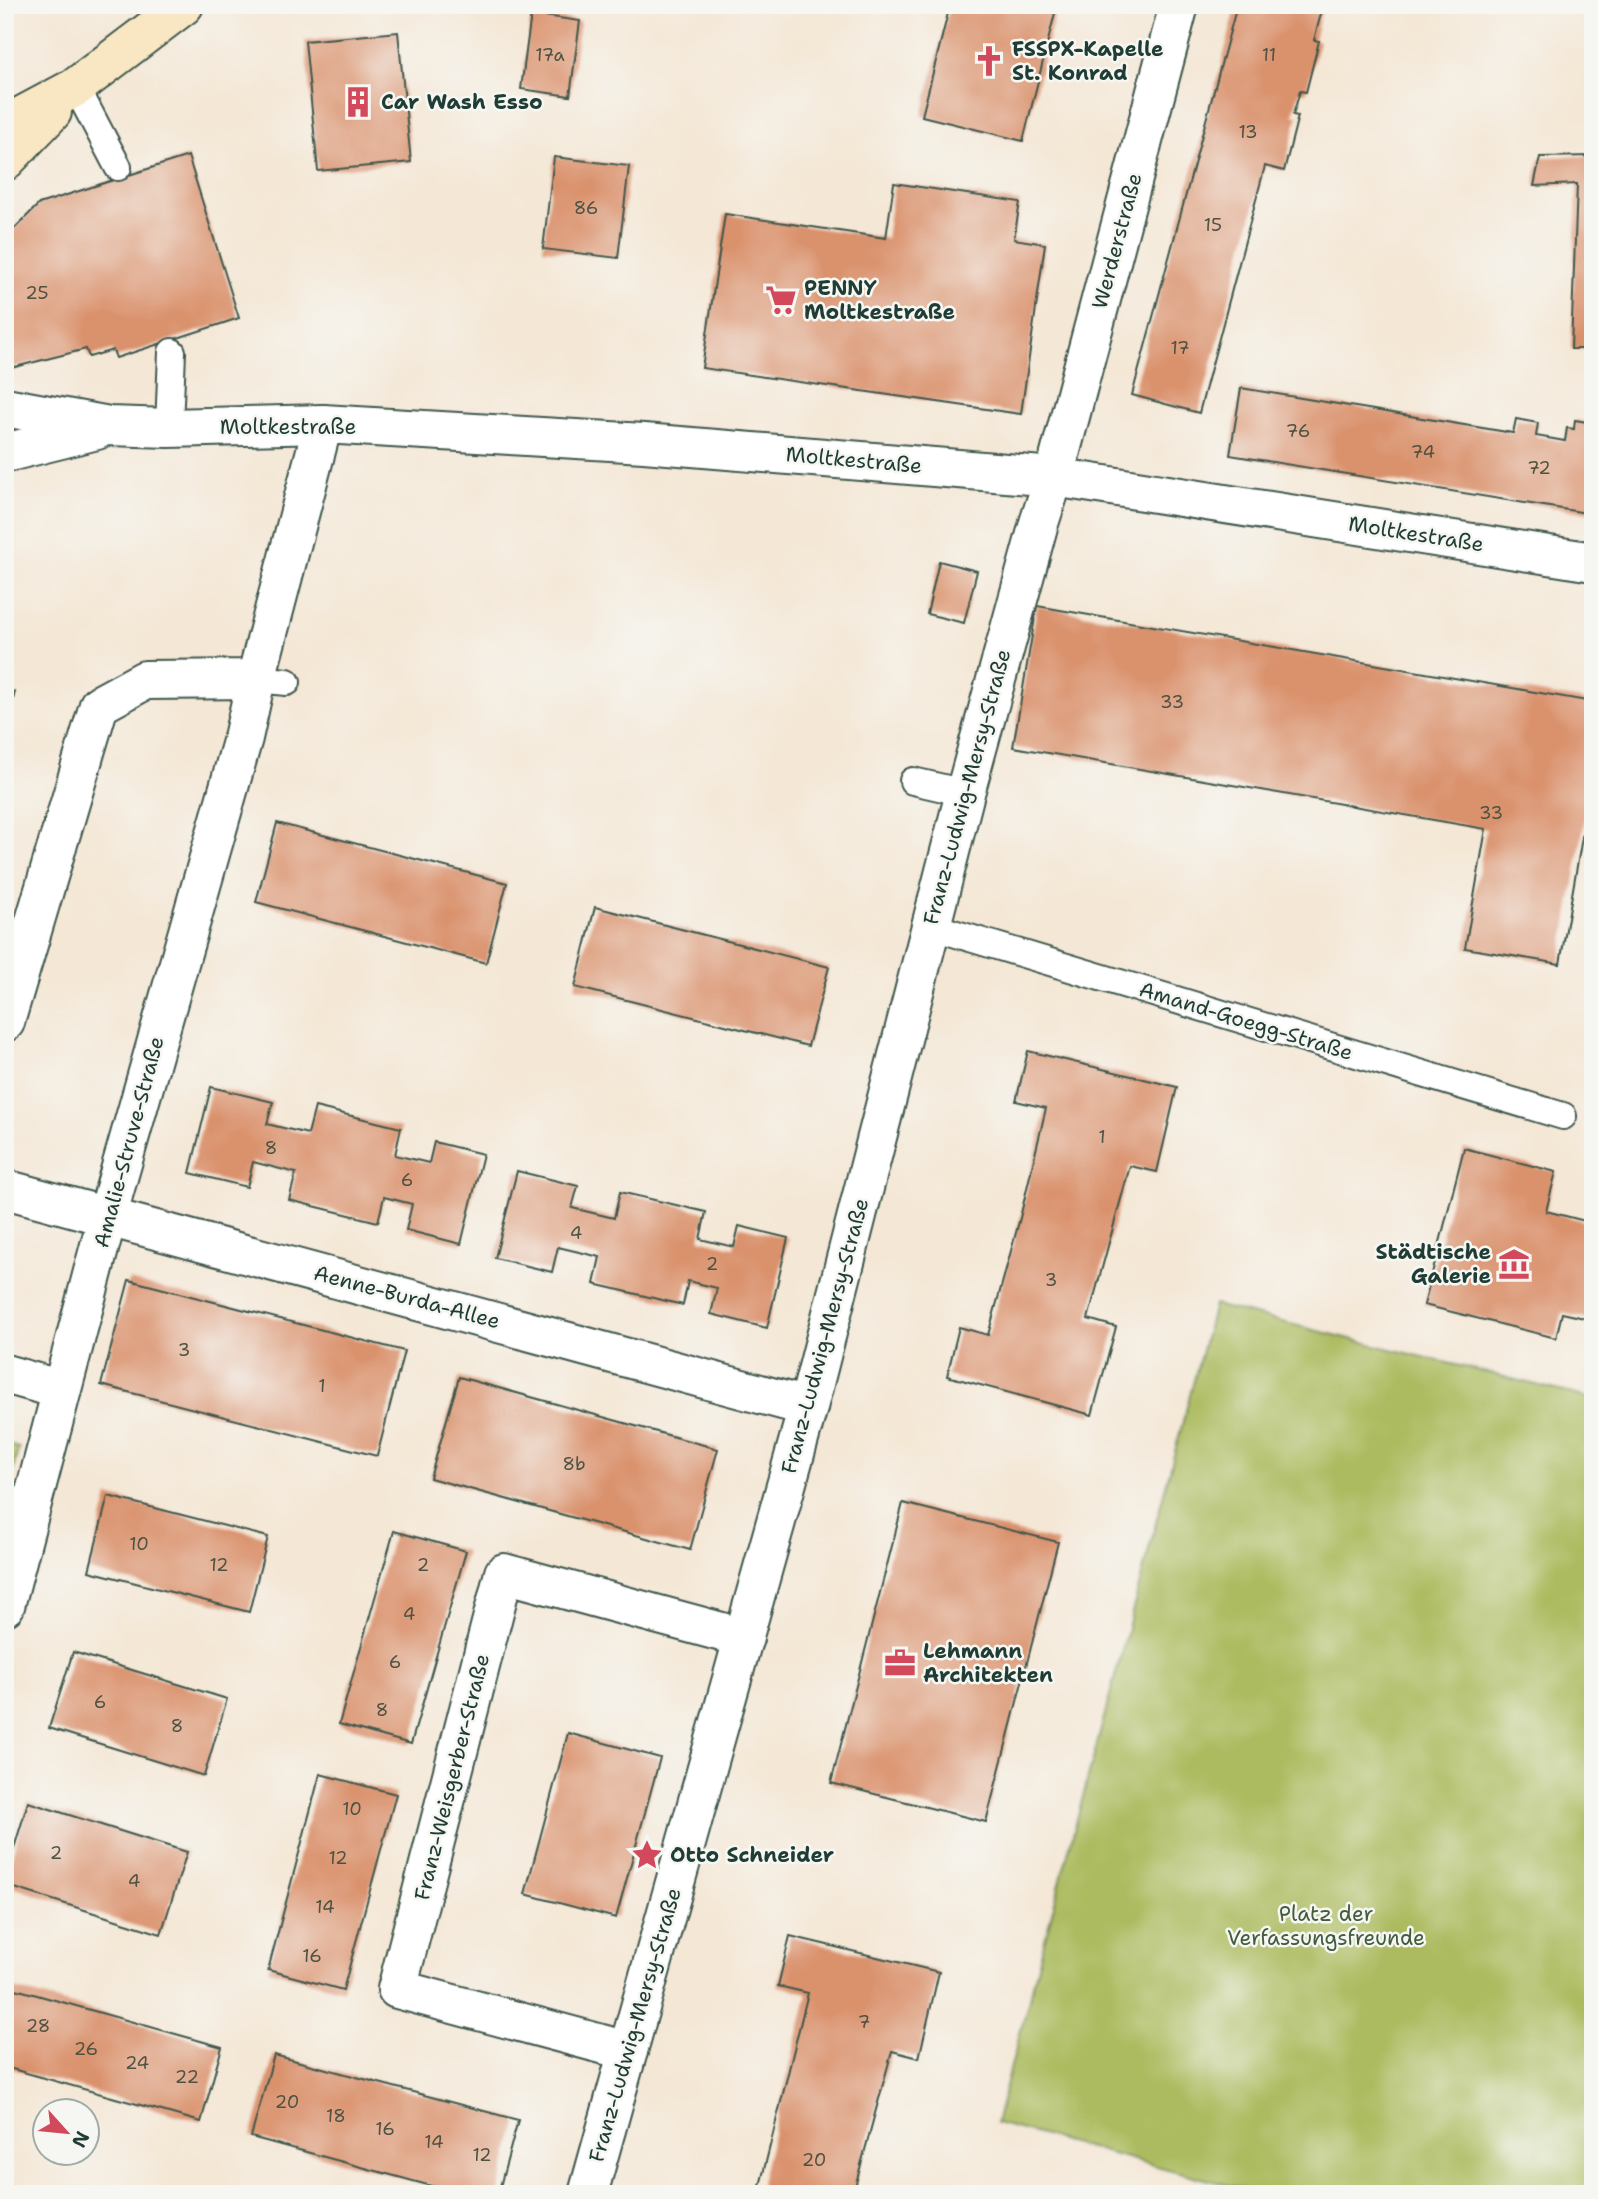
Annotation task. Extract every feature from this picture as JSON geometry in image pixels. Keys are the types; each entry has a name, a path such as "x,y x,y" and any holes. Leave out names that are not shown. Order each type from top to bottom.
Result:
{"main road":[{"path":"5,161 76,87 184,5"},
{"path":"5,125 76,87"}],"street":[{"name":"Werderstraße","path":"1054,477 1180,5"},
{"name":"Moltkestraße","path":"5,407 109,426 169,428 323,424 644,443 1054,477 1593,562"},
{"name":"Amalie-Struve-Straße","path":"5,1606 108,1216 243,738 271,681 323,424"},
{"name":"Moltkestraße","path":"5,453 109,426"},
{"name":"Franz-Ludwig-Mersy-Straße","path":"588,2194 808,1407 965,793 1054,477"},
{"path":"5,1022 99,705 145,680 271,681"},
{"name":"Aenne-Burda-Allee","path":"5,1189 808,1407"},
{"path":"5,1374 62,1390"},
{"name":"Franz-Weisgerber-Straße","path":"628,2051 397,1989 504,1573 744,1638"}],"lane":[{"path":"76,87 118,167"},
{"path":"169,428 172,352"},
{"path":"913,781 965,793"},
{"name":"Amand-Goegg-Straße","path":"930,926 1563,1116"}],"green space":[{"name":"Platz der Verfassungsfreunde","path":"1214,1305 1593,1399 1593,2194 1261,2194 996,2123"},
{"path":"5,1444 19,1448 5,1496"}],"building":[{"path":"5,5 17,5 5,14"},
{"name":"FSSPX-Kapelle St. Konrad","path":"950,5 1057,5 1023,141 922,116"},
{"path":"1237,5 1320,5 1319,9 1322,10 1314,40 1319,41 1306,92 1300,91 1293,115 1298,116 1284,171 1265,166 1199,413 1132,395"},
{"path":"531,14 580,21 570,96 521,89"},
{"name":"Car Wash Esso","path":"398,32 411,162 318,171 305,41"},
{"path":"188,156 239,318 116,358 113,350 89,357 86,349 11,368 5,349 5,238 39,204"},
{"path":"1593,156 1593,349 1571,349 1577,184 1534,186 1540,157"},
{"path":"554,157 629,166 618,258 543,249"},
{"path":"894,183 1020,202 1014,239 1045,244 1021,414 702,368 725,214 886,238"},
{"path":"1241,388 1513,433 1516,419 1538,423 1536,436 1565,441 1567,428 1574,429 1575,420 1593,423 1593,514 1230,455"},
{"path":"939,561 977,571 964,623 927,614"},
{"path":"1037,606 1593,702 1593,774 1560,964 1465,948 1486,829 1013,747"},
{"path":"5,690 15,692 6,727 5,726"},
{"path":"277,823 507,883 486,963 256,902"},
{"path":"595,907 829,967 808,1046 575,987"},
{"path":"1028,1051 1177,1087 1157,1172 1130,1166 1088,1319 1116,1327 1092,1415 947,1376 959,1327 988,1335 1020,1218 1046,1108 1016,1101"},
{"path":"211,1087 273,1102 267,1124 308,1134 315,1107 401,1128 395,1155 429,1163 434,1142 483,1154 461,1244 406,1230 412,1204 384,1197 378,1222 289,1200 296,1173 253,1162 247,1187 190,1173"},
{"name":"Städtische Galerie","path":"1464,1148 1556,1172 1546,1211 1593,1223 1593,1320 1562,1313 1556,1338 1424,1305"},
{"path":"517,1171 578,1186 572,1208 614,1218 620,1192 706,1212 700,1239 734,1247 739,1226 788,1238 767,1328 711,1314 717,1288 688,1281 683,1305 594,1284 600,1257 558,1247 552,1272 495,1258"},
{"path":"129,1280 404,1351 377,1456 101,1385"},
{"path":"459,1377 718,1449 690,1550 430,1478"},
{"path":"108,1496 268,1537 249,1612 89,1571"},
{"path":"903,1503 1058,1542 986,1822 831,1783"},
{"path":"394,1531 466,1551 411,1744 339,1724"},
{"path":"73,1652 227,1699 204,1776 49,1728"},
{"path":"568,1733 660,1758 616,1918 525,1894"},
{"path":"320,1774 396,1794 343,1990 268,1970"},
{"path":"28,1802 187,1852 161,1934 5,1885"},
{"path":"790,1936 939,1972 919,2058 892,2051 853,2194 758,2194 808,1993 778,1986"},
{"path":"5,1986 222,2047 201,2122 5,2067"},
{"path":"274,2055 518,2120 498,2194 461,2194 251,2137"}],"place":[{"name":"FSSPX-Kapelle St. Konrad","path":"989,61"},
{"name":"Car Wash Esso","path":"358,102"},
{"name":"PENNY Moltkestraße","path":"781,300"},
{"name":"Städtische Galerie","path":"1514,1264"},
{"name":"Lehmann Architekten","path":"900,1663"},
{"name":"Otto Schneider","path":"647,1855"}]}
